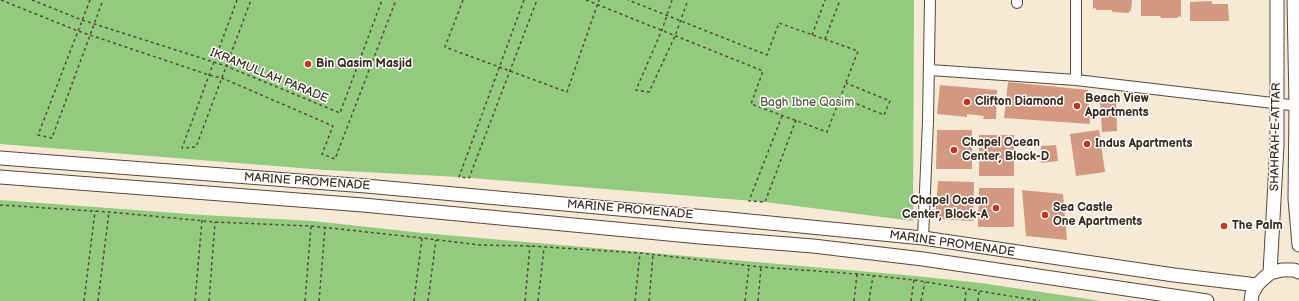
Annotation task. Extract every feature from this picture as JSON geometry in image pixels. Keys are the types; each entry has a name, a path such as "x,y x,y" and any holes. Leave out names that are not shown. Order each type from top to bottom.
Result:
{"main road":[{"name":"SHAHRAH-E-ATTAR","path":"1270,273 1277,145 1277,0"},
{"name":"SHAHRAH-E-ATTAR","path":"1294,0 1297,44 1297,166 1295,199 1299,245"},
{"name":"MARINE PROMENADE","path":"0,158 366,186 722,218 922,238 1257,286"},
{"name":"MARINE PROMENADE","path":"0,177 363,205 700,237 813,246 923,259 1207,301"},
{"path":"310,202 317,196 317,186 314,182"},
{"path":"363,205 360,202 359,195 366,186"},
{"path":"1251,301 1252,294 1257,286 1270,273 1282,270 1294,270 1299,272"}],"street":[{"path":"922,238 930,70 930,0"},
{"path":"1076,0 1076,80"},
{"path":"930,70 1076,80 1297,106"}],"path":[{"path":"0,0 78,31 222,78 333,126 322,154 335,159 396,0"},
{"name":"IKRAMULLAH PARADE","path":"32,0 82,20 226,66 340,113 382,0"},
{"path":"90,0 38,135 52,138 103,0"},
{"path":"236,0 182,148 196,147 251,0"},
{"path":"463,0 445,47 567,92 599,0"},
{"path":"524,0 459,177 469,178 537,0"},
{"path":"586,0 763,71 751,104 828,132 858,51 780,23 767,55 628,0"},
{"path":"672,0 662,30 636,90 649,92 675,36 688,0"},
{"path":"812,35 825,0"},
{"path":"825,39 840,0"},
{"path":"840,97 884,115 890,101 846,82"},
{"path":"782,116 749,201 765,202 796,120"},
{"path":"0,205 109,212 214,222 311,226 480,245 530,246 653,255 761,267 914,280 1040,301"},
{"path":"84,301 95,211"},
{"path":"98,301 109,212"},
{"path":"195,301 202,220"},
{"path":"209,301 214,222"},
{"path":"305,301 311,226"},
{"path":"319,301 325,228"},
{"path":"414,301 422,238"},
{"path":"428,301 436,240"},
{"path":"525,301 530,246"},
{"path":"538,301 544,248"},
{"path":"636,301 640,254"},
{"path":"649,301 653,255"},
{"path":"745,301 749,266"},
{"path":"758,301 761,267"},
{"path":"854,301 857,274"},
{"path":"869,301 872,276"},
{"path":"911,301 914,280"},
{"path":"921,301 925,282"},
{"path":"965,301 966,289"},
{"path":"978,301 979,291"}],"green space":[{"name":"Bagh Ibne Qasim","path":"0,0 914,0 913,221 765,202 459,177 325,170 0,144"},
{"path":"0,200 203,215 313,221 423,233 916,276 981,283 1101,301 0,301"}],"building":[{"path":"1093,0 1132,0 1131,11 1129,11 1129,13 1113,12 1111,10 1096,10 1096,8 1093,9"},
{"path":"1141,0 1181,0 1181,17 1161,18 1160,16 1141,16"},
{"path":"1212,1 1212,4 1228,4 1229,21 1190,21 1190,2"},
{"path":"1008,82 1088,90 1090,124 1004,118"},
{"name":"Clifton Diamond","path":"940,85 997,90 996,119 983,119 984,116 967,114 967,117 937,114"},
{"path":"1116,99 1117,131 1102,132 1100,101"},
{"name":"Chapel Ocean Center, Block-D","path":"937,130 972,130 972,169 936,169"},
{"name":"Indus Apartments","path":"1099,130 1105,172 1076,176 1070,134"},
{"path":"979,135 1014,135 1014,176 979,176"},
{"path":"1056,145 1058,161 1041,163 1041,146"},
{"name":"Chapel Ocean Center, Block-A","path":"938,181 974,182 973,221 935,219"},
{"name":"Chapel Ocean Center, Block-A","path":"979,188 1014,188 1014,227 978,227"},
{"name":"Sea Castle One Apartments","path":"1022,190 1063,194 1067,240 1026,236"}],"place":[{"name":"Bin Qasim Masjid","path":"308,64"},
{"name":"Clifton Diamond","path":"967,102"},
{"name":"Beach View Apartments","path":"1077,106"},
{"name":"Indus Apartments","path":"1087,144"},
{"name":"Chapel Ocean Center, Block-D","path":"954,150"},
{"name":"Chapel Ocean Center, Block-A","path":"996,208"},
{"name":"Sea Castle One Apartments","path":"1045,215"},
{"name":"The Palm","path":"1224,226"}]}
